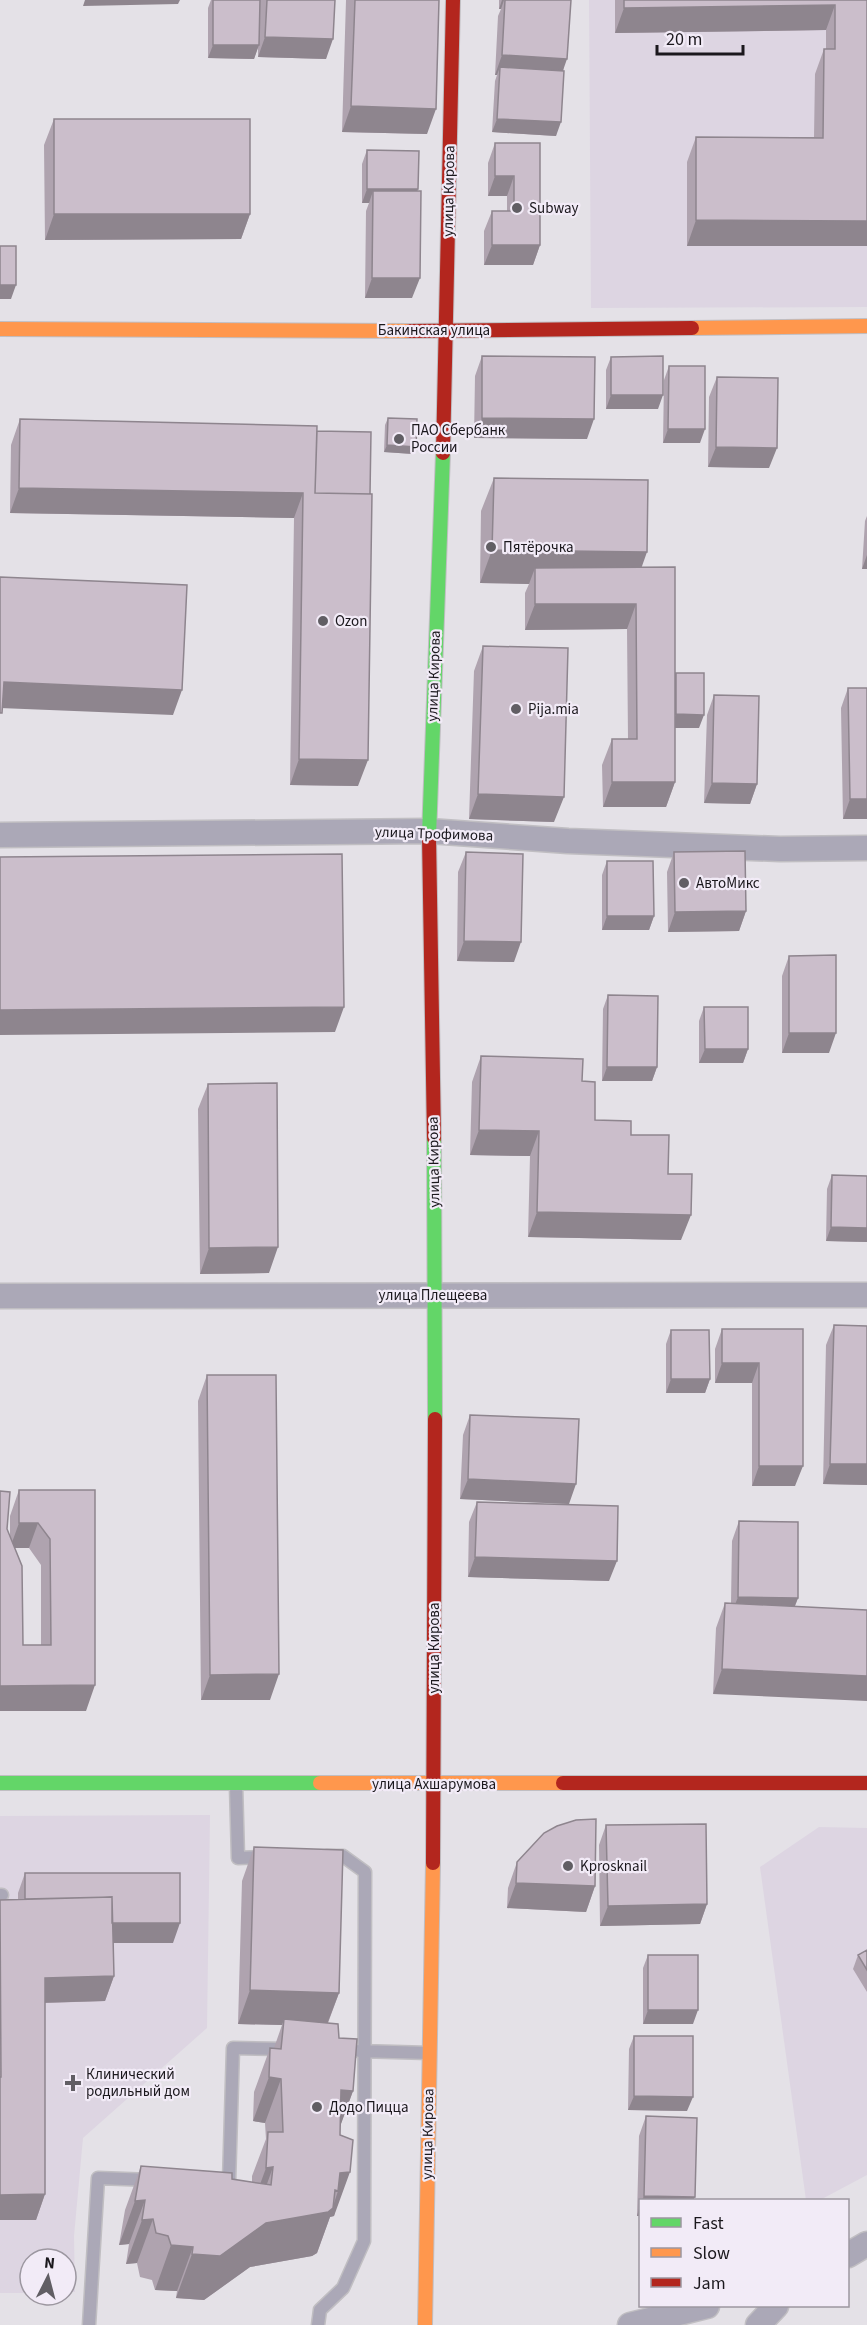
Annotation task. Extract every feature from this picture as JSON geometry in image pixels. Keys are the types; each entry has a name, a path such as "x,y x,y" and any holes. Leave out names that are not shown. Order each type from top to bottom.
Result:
{"main road":[{"name":"улица Кирова","path":"425,2325 434,1784 436,1294 429,831 447,331 453,0"},
{"name":"Бакинская улица","path":"0,329 447,331 867,326"},
{"name":"улица Ахшарумова","path":"0,1783 867,1783"}],"street":[{"name":"улица Трофимова","path":"0,835 429,831 568,841 768,849 867,848"},
{"name":"улица Плещеева","path":"0,1296 867,1295"},
{"path":"849,2253 867,2244"},
{"path":"630,2325 703,2307"},
{"path":"758,2325 775,2307"}],"lane":[{"path":"236,1784 238,1858 273,1857"},
{"path":"318,2325 320,2310 343,2288 364,2241 366,2052 365,1872 343,1856 320,1856"},
{"path":"205,2181 229,2182 233,2048 299,2050"},
{"path":"344,2051 430,2053"},
{"path":"89,2325 98,2178 170,2180"}],"shaded area":[{"path":"589,0 867,0 867,307 591,308"},
{"name":"Клинический родильный дом","path":"210,1815 207,2028 83,2138 74,2247 18,2247 18,2293 0,2293 0,1816"},
{"path":"819,1827 867,1828 867,2175 822,2199 806,2199 760,1867"}],"building":[{"path":"213,0 260,0 259,45 213,45"},
{"path":"267,0 335,0 333,39 265,37"},
{"path":"355,0 439,0 436,109 351,106"},
{"path":"505,0 571,0 567,59 502,55"},
{"path":"624,0 867,0 867,221 696,220 696,137 823,138 824,49 835,49 835,5 624,8"},
{"path":"500,67 564,71 561,122 497,119"},
{"path":"54,119 250,119 250,214 54,214"},
{"path":"495,143 540,143 540,245 492,245 492,211 514,211 514,176 495,176"},
{"path":"367,150 419,151 418,189 367,189"},
{"path":"373,191 421,191 420,278 372,278"},
{"path":"0,246 16,246 16,285 0,285"},
{"path":"482,356 595,357 594,419 482,418"},
{"path":"663,356 663,395 611,395 611,357"},
{"path":"669,366 705,366 705,429 668,429"},
{"path":"717,377 778,378 777,448 716,447"},
{"name":"ПАО Сбербанк России","path":"388,418 417,419 416,447 387,445"},
{"path":"20,419 317,426 315,493 372,494 368,760 299,759 303,493 19,488"},
{"path":"317,431 371,432 370,494 315,493"},
{"path":"494,478 648,480 647,552 492,550"},
{"path":"675,567 675,782 612,782 612,739 637,739 636,604 535,604 535,568"},
{"path":"0,577 187,585 182,690 4,682 2,713 0,713"},
{"path":"483,646 568,648 564,797 478,794"},
{"path":"676,673 704,673 704,715 676,714"},
{"path":"848,688 867,688 867,799 850,799"},
{"path":"714,695 759,696 757,784 712,783"},
{"path":"745,851 746,911 675,912 674,852"},
{"path":"466,852 523,854 521,942 464,941"},
{"path":"342,854 344,1007 0,1010 0,857"},
{"path":"607,861 653,861 654,916 607,916"},
{"path":"836,955 836,1033 789,1033 789,956"},
{"path":"608,995 658,996 657,1067 607,1067"},
{"path":"704,1007 748,1007 748,1049 705,1049"},
{"path":"481,1056 583,1059 582,1081 595,1082 595,1120 631,1121 631,1135 669,1135 668,1174 692,1174 691,1215 537,1212 539,1131 479,1130"},
{"path":"277,1083 278,1247 209,1248 208,1084"},
{"path":"832,1175 867,1176 867,1228 831,1227"},
{"path":"834,1325 867,1326 867,1464 830,1464"},
{"path":"722,1329 803,1329 803,1466 759,1466 759,1363 722,1363"},
{"path":"671,1330 709,1330 710,1379 671,1379"},
{"path":"207,1375 276,1375 279,1674 210,1675"},
{"path":"470,1415 579,1419 576,1484 468,1479"},
{"path":"19,1490 95,1490 95,1685 0,1686 0,1491 10,1492 7,1529 22,1566 23,1645 51,1645 50,1539 38,1523 19,1523"},
{"path":"477,1502 618,1506 617,1561 475,1557"},
{"path":"739,1521 798,1522 798,1598 738,1597"},
{"path":"725,1603 867,1610 867,1676 722,1669"},
{"path":"596,1819 595,1886 516,1883 517,1862 544,1833 576,1820"},
{"path":"706,1824 707,1904 608,1906 606,1825"},
{"path":"254,1847 343,1850 339,1993 250,1990"},
{"path":"25,1873 180,1873 180,1923 112,1923 112,1897 25,1899"},
{"path":"112,1897 114,1976 45,1978 45,2194 0,2195 0,1900"},
{"path":"867,1950 867,1970 858,1955"},
{"path":"648,1955 698,1955 698,2010 648,2010"},
{"path":"284,2019 338,2024 339,2038 357,2039 353,2091 341,2090 340,2135 353,2140 350,2172 340,2173 333,2208 328,2212 266,2223 220,2256 192,2254 193,2247 171,2245 168,2236 156,2233 153,2219 142,2220 145,2200 135,2201 141,2166 232,2173 232,2179 271,2185 273,2167 266,2168 268,2132 283,2132 281,2079 269,2077 270,2048 281,2049"},
{"path":"634,2036 693,2036 693,2097 634,2096"},
{"path":"646,2116 697,2118 695,2197 644,2196"}],"traffic: fast":[{"path":"429,836 443,453"},
{"path":"434,1138 435,1419"},
{"path":"0,1783 320,1783"}],"traffic: slow":[{"path":"692,328 867,326"},
{"path":"0,329 410,331"},
{"path":"320,1783 563,1783"},
{"path":"425,2325 433,1863"}],"traffic: jam":[{"path":"443,453 453,0"},
{"path":"410,331 692,328"},
{"path":"429,836 434,1138"},
{"path":"433,1863 435,1419"},
{"path":"563,1783 867,1783"}],"place":[{"name":"Subway","path":"517,208"},
{"name":"ПАО Сбербанк России","path":"399,439"},
{"name":"Пятёрочка","path":"491,547"},
{"name":"Ozon","path":"323,621"},
{"name":"Pija.mia","path":"516,709"},
{"name":"АвтоМикс","path":"684,883"},
{"name":"Kprosknail","path":"568,1866"},
{"name":"Клинический родильный дом","path":"73,2083"},
{"name":"Додо Пицца","path":"317,2107"}]}
